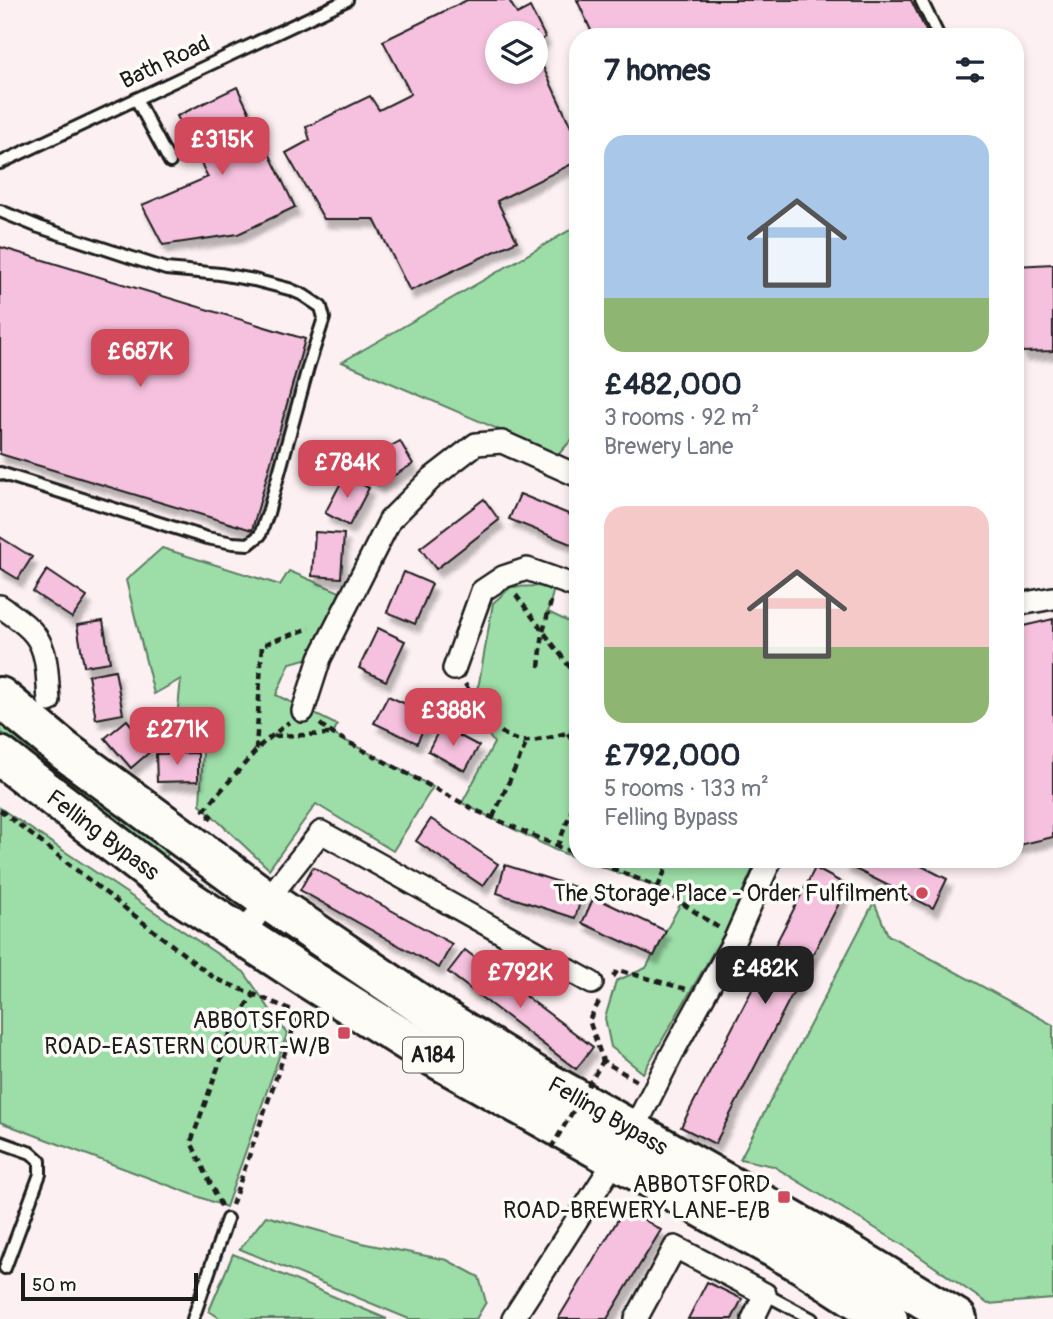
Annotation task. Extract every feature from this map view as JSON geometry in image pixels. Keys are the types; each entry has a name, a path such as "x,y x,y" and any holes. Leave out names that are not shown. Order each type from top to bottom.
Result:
{"highway":[{"name":"Felling Bypass","path":"0,697 65,751 267,900 430,1011 534,1074 624,1145 888,1319"},
{"name":"Felling Bypass","path":"0,757 182,895 415,1046 840,1248 958,1319"}],"street":[{"path":"303,711 320,658 390,520 432,478 476,444 502,442 569,472"},
{"path":"454,669 482,591 503,577 527,569 569,584"},
{"path":"1024,604 1053,598"},
{"path":"0,606 29,628 42,647 49,701"},
{"path":"243,935 321,832 599,987"},
{"path":"513,1319 624,1145 735,939 767,868"},
{"path":"636,1319 674,1247 765,1294 753,1319"}],"lane":[{"name":"Bath Road","path":"0,163 347,0"},
{"path":"921,0 935,28"},
{"path":"136,99 170,162"},
{"path":"0,211 38,227 166,270 220,274 289,289 321,307 324,318 268,513 260,535 249,544 207,538 0,473"},
{"path":"0,1142 31,1153 40,1161 40,1174 5,1268"},
{"path":"193,1319 227,1219"},
{"path":"765,1294 812,1319"}],"path":[{"path":"503,577 569,666"},
{"path":"539,667 543,632 556,580"},
{"path":"256,751 262,645 340,618"},
{"path":"454,669 496,727 511,739 527,741 568,733"},
{"path":"192,844 211,816 204,810 256,751 303,711 333,734 477,811 569,852"},
{"path":"272,737 333,734"},
{"path":"493,817 527,741"},
{"path":"0,810 214,978 299,1013 227,1219"},
{"path":"557,847 569,817"},
{"path":"611,868 658,887 735,939"},
{"path":"658,887 666,868"},
{"path":"654,1091 603,1061 589,1020 599,987 618,970 704,994"},
{"path":"227,1219 191,1142 234,1023 254,995"},
{"path":"551,1148 603,1061"}],"green space":[{"path":"569,231 569,443 558,455 342,362"},
{"path":"162,548 280,585 289,571 340,592 310,658 290,663 276,695 337,725 333,734 433,787 393,851 316,804 269,869 200,804 204,732 176,728 181,679 154,694 126,580"},
{"path":"511,587 554,588 548,612 569,622 569,855 462,803 494,743 470,708 479,683 493,603"},
{"path":"0,715 172,849 162,862 0,731"},
{"path":"0,808 244,972 287,1034 226,1207 0,1122"},
{"path":"605,868 753,868 725,932 643,1073 611,1047 605,1018 616,981 646,968 681,903 658,887"},
{"path":"874,902 888,935 1053,1025 1053,1299 988,1304 906,1247 773,1166 740,1159"},
{"path":"279,925 418,1022 413,1031 269,936"},
{"path":"266,1216 366,1244 447,1260 479,1277 486,1302 476,1319 409,1319 240,1249"},
{"path":"233,1254 387,1319 221,1319 209,1311"}],"building":[{"path":"467,0 509,0 517,14 530,7 537,21 485,21 485,84 548,84 548,78 569,123 569,165 497,201 517,241 410,291 374,219 324,219 286,153 310,140 306,127 370,96 379,110 411,94 383,41"},
{"path":"577,0 911,0 925,28 590,28"},
{"path":"237,87 295,207 238,234 163,245 142,205 208,177 177,116"},
{"path":"0,247 305,339 252,530 0,454"},
{"path":"1053,264 1053,351 1024,352 1024,266"},
{"path":"400,441 413,464 378,485 364,461"},
{"path":"345,475 369,488 349,526 325,513"},
{"path":"520,494 569,514 569,543 509,519"},
{"path":"484,499 499,520 436,569 420,548"},
{"path":"315,532 344,534 341,578 312,576"},
{"path":"0,537 32,557 18,579 0,568"},
{"path":"47,570 87,597 72,618 33,592"},
{"path":"404,572 432,584 415,624 387,612"},
{"path":"1053,619 1053,837 1024,844 1024,626"},
{"path":"103,621 110,662 84,666 77,625"},
{"path":"378,628 405,641 386,681 359,668"},
{"path":"115,670 123,714 96,719 88,675"},
{"path":"388,696 430,715 417,743 374,723"},
{"path":"127,720 152,750 131,768 105,738"},
{"path":"441,726 479,746 465,771 428,751"},
{"path":"198,753 198,781 157,782 156,754"},
{"path":"431,819 498,864 483,886 416,841"},
{"path":"505,865 584,890 575,918 497,893"},
{"path":"313,867 452,944 439,968 300,890"},
{"path":"815,868 848,886 715,1144 681,1127"},
{"name":"The Storage Place - Order Fulfilment","path":"853,868 926,868 947,879 933,908"},
{"path":"594,897 666,931 654,956 582,923"},
{"path":"465,950 593,1047 576,1069 448,972"},
{"path":"625,1208 661,1230 607,1319 558,1319"},
{"path":"707,1282 742,1299 732,1319 688,1319"}],"place":[{"name":"The Storage Place - Order Fulfilment","path":"922,893"},
{"name":"ABBOTSFORD ROAD-EASTERN COURT-W/B","path":"344,1033"},
{"name":"ABBOTSFORD ROAD-BREWERY LANE-E/B","path":"784,1197"}]}
